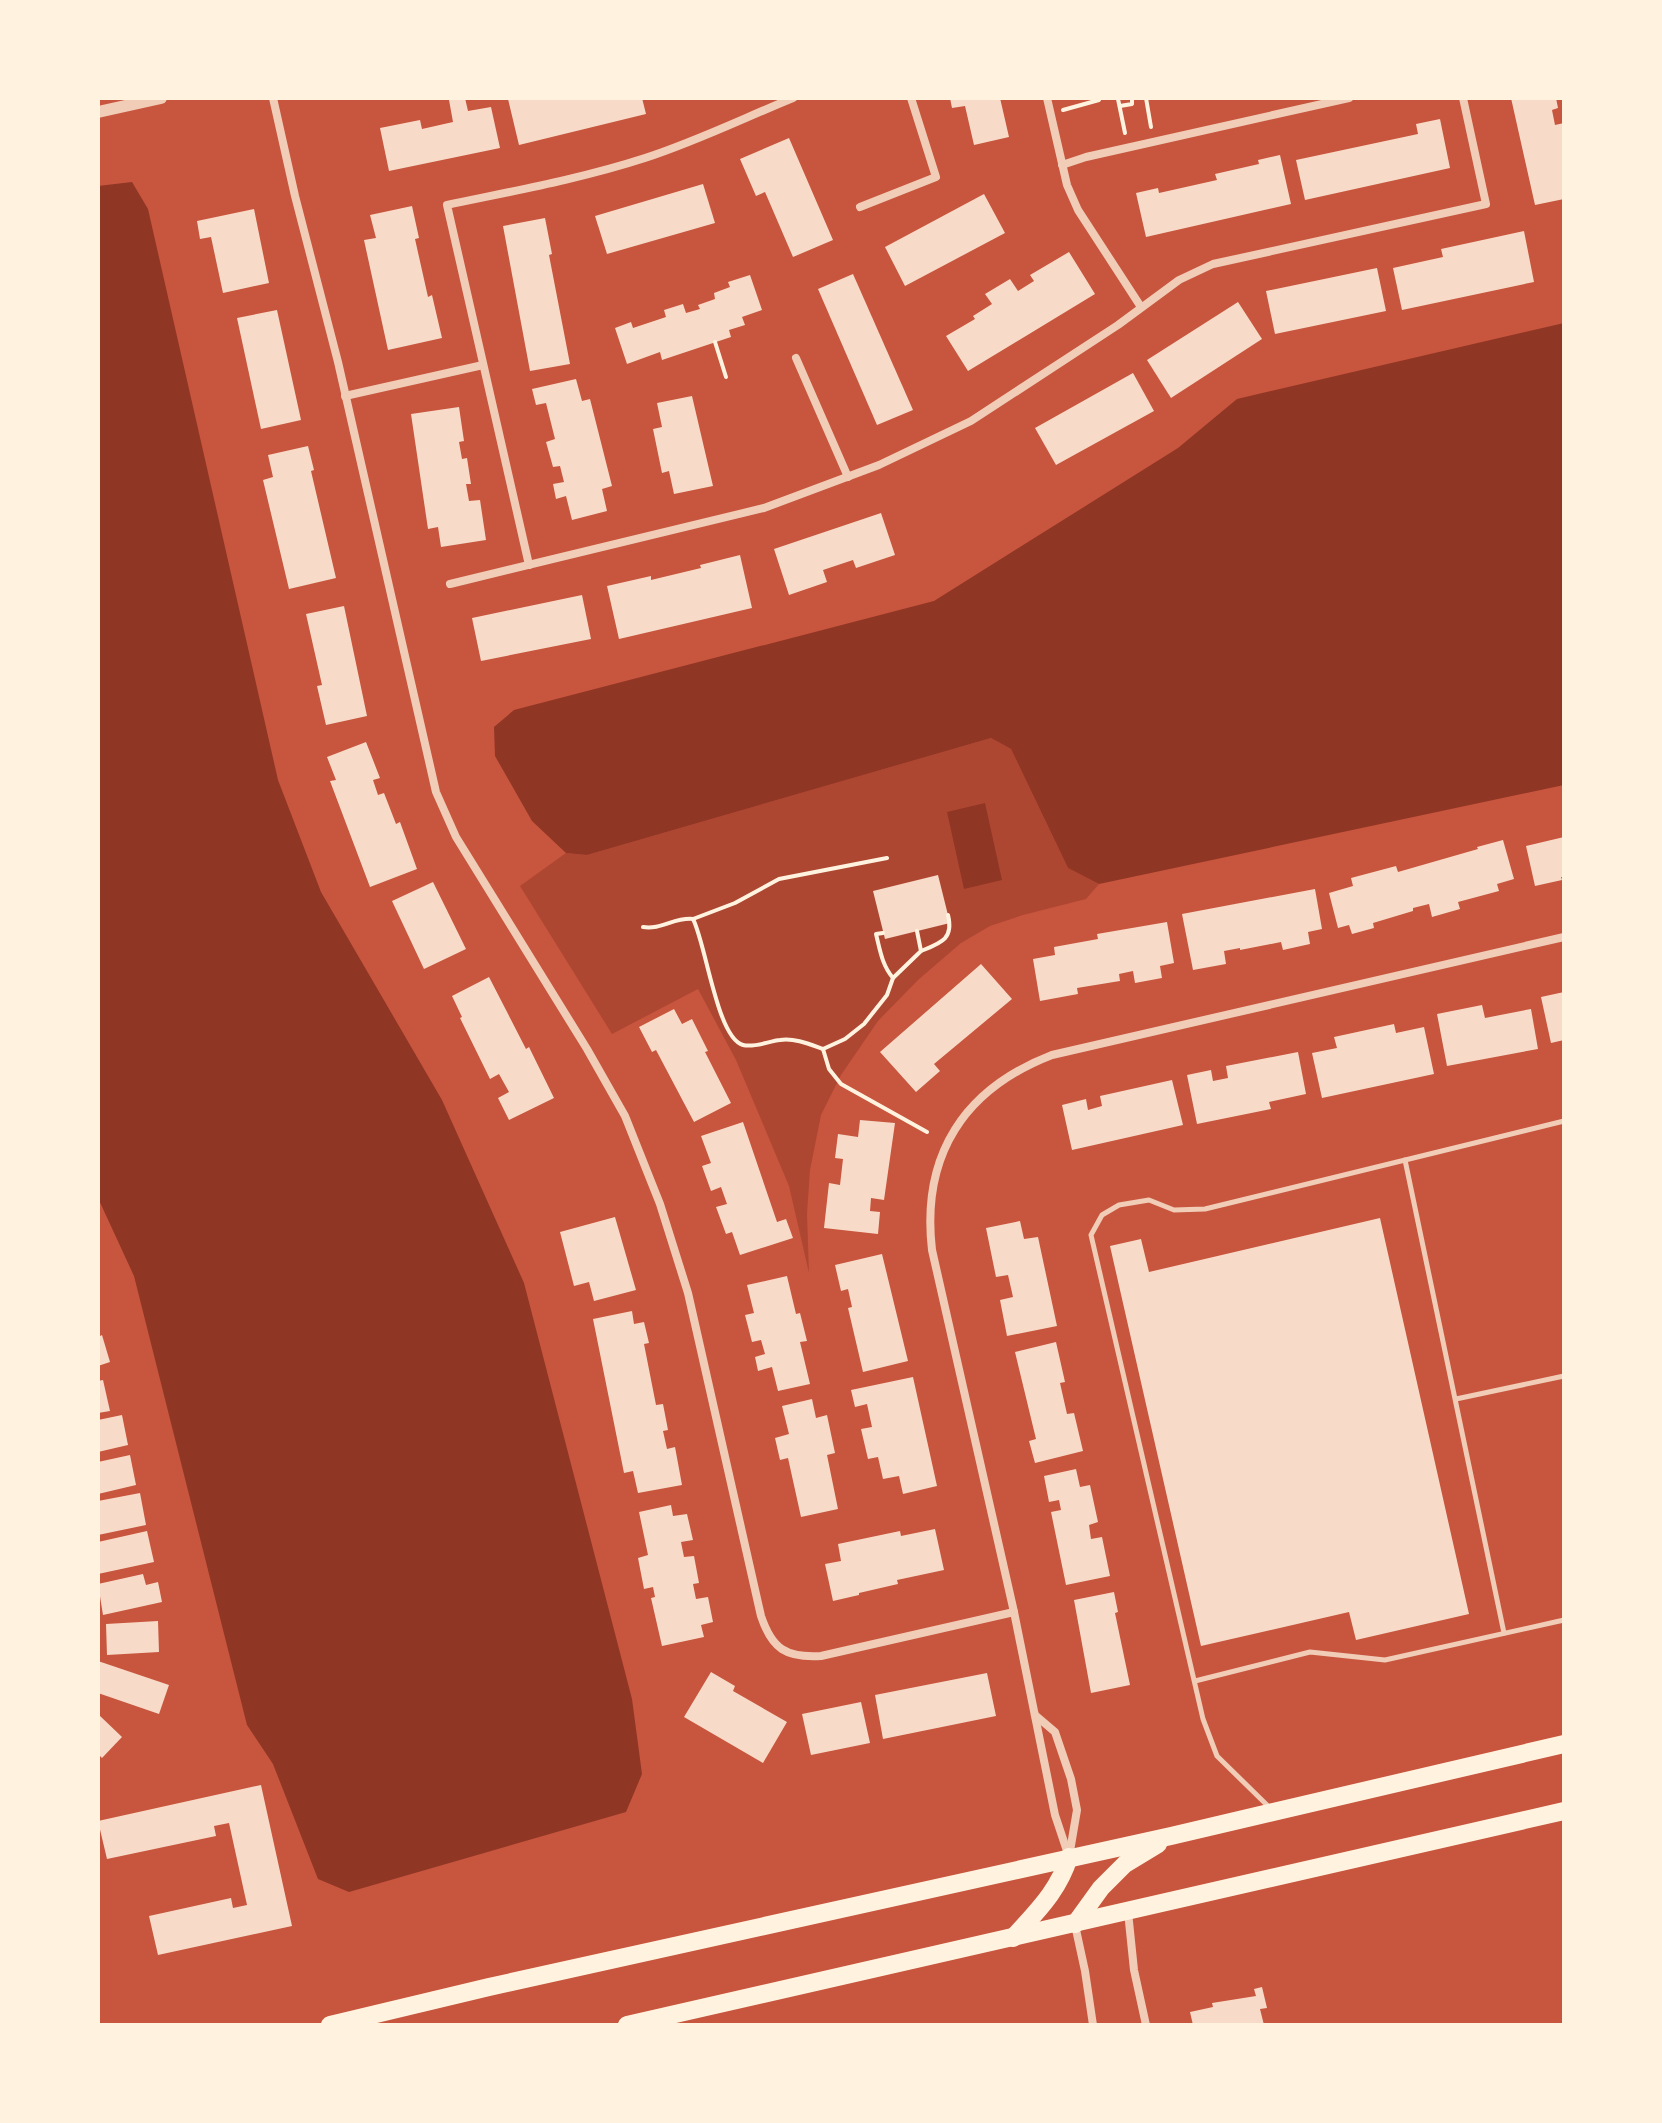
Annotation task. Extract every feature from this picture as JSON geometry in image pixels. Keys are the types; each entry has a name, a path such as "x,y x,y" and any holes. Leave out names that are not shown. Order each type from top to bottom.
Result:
{"highway":[{"path":"330,2025 1171,1836 1564,1744"},
{"path":"627,2025 1564,1811"},
{"path":"1075,1924 1101,1888 1125,1864 1171,1836"},
{"path":"1013,1938 1048,1899 1063,1876 1069,1857"}],"street":[{"path":"98,112 161,98"},
{"path":"273,98 436,792 456,837 625,1116 660,1204 688,1293 767,1634 784,1651 806,1657 821,1656 1014,1612"},
{"path":"529,565 447,205 642,159 793,98"},
{"path":"860,207 936,177 911,98"},
{"path":"1047,98 1067,185 1078,210 1141,307"},
{"path":"1062,165 1128,147 1349,98"},
{"path":"450,584 764,508 879,465 971,421 1118,325 1179,280 1213,264 1486,204 1463,98"},
{"path":"796,358 848,477"},
{"path":"345,396 483,365"},
{"path":"1069,1857 1055,1815 1014,1612 932,1250 929,1211 932,1189 945,1148 962,1120 987,1091 1029,1064 1052,1055 1564,937"},
{"path":"1035,1715 1055,1732 1071,1779 1077,1810 1069,1857"},
{"path":"1128,1912 1134,1970 1146,2025"},
{"path":"1075,1924 1093,2025"}],"lane":[{"path":"1274,1812 1217,1756 1203,1719 1091,1235 1102,1215 1119,1205 1149,1200 1174,1210 1205,1209 1564,1121"},
{"path":"1405,1160 1504,1633"},
{"path":"1456,1399 1564,1376"},
{"path":"1195,1681 1310,1652 1385,1660 1564,1620"}],"path":[{"path":"1146,98 1154,141"},
{"path":"1118,99 1128,147"},
{"path":"1051,113 1099,100"},
{"path":"1120,106 1132,104 1132,100"},
{"path":"715,342 726,377"},
{"path":"643,927 652,928 686,918 693,919 735,903 779,879 887,858"},
{"path":"693,919 721,1016 738,1043 746,1046 789,1039 823,1049 845,1039 864,1024 887,995 893,978 921,951 946,938 950,927 948,915"},
{"path":"917,931 921,951"},
{"path":"883,933 876,934 883,962 893,978"},
{"path":"823,1049 829,1069 841,1084 927,1132"}],"shaded area":[{"path":"132,182 148,209 278,780 321,892 442,1100 524,1283 632,1699 642,1774 626,1812 349,1892 318,1879 273,1764 247,1725 134,1276 98,1198 98,186"},
{"path":"1564,323 1564,785 1099,884 1068,868 1011,749 991,738 587,855 566,853 532,821 495,756 494,727 514,710 934,601 1178,448 1237,399"},
{"path":"991,738 1011,749 1068,868 1099,884 1086,899 990,926 961,943 918,980 878,1021 841,1075 821,1115 810,1170 807,1214 809,1273 789,1186 736,1060 698,989 612,1034 520,886 566,853 587,855"},
{"path":"985,803 1002,880 964,889 947,812"}],"building":[{"path":"465,98 468,111 491,107 500,148 389,171 380,128 420,120 422,129 453,122 449,100"},
{"path":"642,98 646,114 519,145 508,99"},
{"path":"950,98 1000,98 1009,137 974,145 965,106 952,108"},
{"path":"1511,98 1556,98 1558,108 1552,110 1555,125 1564,123 1564,199 1535,205"},
{"path":"1440,119 1450,168 1305,200 1296,160 1418,134 1416,124"},
{"path":"789,138 833,240 793,257 765,192 756,196 740,159"},
{"path":"1280,155 1291,204 1146,237 1136,193 1158,188 1159,193 1217,180 1215,174 1259,164 1258,160"},
{"path":"703,184 715,223 607,254 595,216"},
{"path":"984,194 1005,233 905,286 885,247"},
{"path":"412,206 419,238 415,239 428,297 432,295 442,338 388,350 364,240 376,238 370,215"},
{"path":"254,209 269,283 223,293 211,237 200,239 197,221"},
{"path":"545,218 570,364 530,371 503,226"},
{"path":"1524,231 1534,282 1402,310 1393,268 1443,257 1441,249"},
{"path":"1069,252 1095,294 968,371 946,336 975,319 973,316 992,304 985,294 1010,279 1018,291 1034,281 1030,275"},
{"path":"1377,268 1386,311 1275,334 1266,291"},
{"path":"853,274 913,410 877,425 818,289"},
{"path":"750,275 762,310 742,317 745,325 729,330 731,337 662,360 660,352 627,364 615,328 631,322 633,328 666,317 664,310 683,304 686,313 700,309 698,305 715,299 714,293 730,287 728,282"},
{"path":"1238,302 1262,339 1171,398 1147,360"},
{"path":"277,310 301,420 261,429 237,318"},
{"path":"1133,373 1154,411 1056,465 1035,428"},
{"path":"576,379 582,401 590,399 612,486 602,489 607,511 572,520 566,496 556,499 553,484 564,482 560,466 553,467 546,442 555,439 546,403 536,405 532,389"},
{"path":"692,396 713,486 674,494 669,471 662,473 653,429 662,427 657,403"},
{"path":"459,407 464,441 459,442 462,459 467,458 471,484 466,484 469,501 480,500 486,540 441,547 438,527 428,529 411,414"},
{"path":"308,446 336,578 289,589 263,480 273,477 268,455"},
{"path":"881,513 895,555 856,568 853,560 823,570 827,582 789,595 774,549"},
{"path":"740,555 752,608 619,639 607,586 651,576 651,580"},
{"path":"582,595 591,639 481,661 472,618"},
{"path":"344,606 367,716 326,725 317,686 322,685 306,614"},
{"path":"366,742 380,778 373,780 378,795 384,793 396,824 400,822 417,869 370,887 330,781 336,780 327,757"},
{"path":"1564,837 1564,877 1535,886 1526,846"},
{"path":"1503,840 1514,879 1497,884 1499,891 1458,902 1460,909 1432,917 1429,904 1373,923 1374,928 1352,934 1349,925 1338,928 1329,893 1353,886 1351,878 1396,866 1398,872"},
{"path":"938,875 950,923 885,939 873,891"},
{"path":"433,882 466,949 424,969 392,901"},
{"path":"1315,889 1322,929 1308,932 1310,944 1283,950 1281,942 1224,951 1226,964 1193,970 1182,914"},
{"path":"1167,922 1174,963 1160,966 1162,978 1135,983 1133,971 1119,974 1120,981 1077,988 1078,994 1040,1001 1033,959 1055,955 1054,947 1098,939 1097,934"},
{"path":"981,964 1012,999 934,1064 940,1071 916,1092 880,1052"},
{"path":"489,977 554,1098 509,1120 498,1098 509,1092 499,1074 490,1079 452,996"},
{"path":"1564,992 1564,1040 1551,1043 1541,997"},
{"path":"1482,1005 1485,1018 1531,1009 1538,1049 1447,1066 1437,1014"},
{"path":"674,1009 682,1024 692,1019 731,1103 694,1122 656,1050 652,1052 639,1027"},
{"path":"1394,1024 1396,1033 1424,1027 1434,1074 1322,1098 1312,1053 1337,1048 1334,1037"},
{"path":"1298,1052 1306,1094 1269,1102 1271,1109 1197,1124 1187,1075 1211,1070 1213,1081 1228,1078 1226,1066"},
{"path":"1172,1080 1183,1125 1072,1150 1062,1105 1086,1099 1088,1110 1102,1106 1100,1096"},
{"path":"860,1120 895,1123 884,1200 871,1198 870,1211 880,1212 878,1234 824,1228 829,1183 840,1185 843,1159 835,1158 838,1134 858,1137"},
{"path":"743,1122 777,1222 786,1219 793,1238 740,1255 732,1232 726,1234 716,1207 727,1204 721,1187 711,1191 702,1166 711,1163 701,1136"},
{"path":"615,1217 636,1290 594,1301 589,1282 574,1286 560,1232"},
{"path":"1380,1218 1469,1614 1356,1640 1349,1612 1201,1646 1110,1246 1141,1239 1149,1272"},
{"path":"1020,1221 1024,1239 1038,1237 1057,1326 1007,1336 1000,1300 1013,1297 1008,1275 996,1277 986,1228"},
{"path":"882,1254 908,1361 863,1372 848,1308 852,1307 848,1289 841,1291 835,1265"},
{"path":"787,1276 796,1314 800,1313 807,1341 800,1342 810,1384 778,1391 772,1367 758,1371 755,1357 765,1354 761,1340 752,1342 745,1315 754,1313 747,1285"},
{"path":"632,1311 634,1324 644,1322 649,1343 644,1344 656,1405 663,1404 668,1430 663,1431 667,1449 675,1447 682,1485 638,1493 633,1471 624,1473 593,1319"},
{"path":"102,1335 110,1362 98,1366 98,1337"},
{"path":"1056,1342 1065,1382 1060,1383 1067,1414 1074,1413 1083,1451 1035,1463 1029,1441 1036,1439 1015,1352"},
{"path":"913,1377 937,1486 903,1494 899,1476 883,1479 878,1457 868,1459 861,1429 872,1427 867,1404 855,1407 851,1390"},
{"path":"103,1380 110,1411 98,1413 98,1381"},
{"path":"812,1399 816,1418 827,1415 835,1453 827,1455 838,1509 801,1517 788,1458 780,1460 775,1438 789,1434 782,1406"},
{"path":"122,1415 128,1445 98,1452 98,1420"},
{"path":"130,1455 136,1485 98,1494 98,1462"},
{"path":"1076,1469 1080,1487 1090,1485 1098,1522 1089,1525 1091,1539 1102,1537 1110,1576 1066,1585 1051,1512 1061,1510 1059,1500 1049,1502 1044,1476"},
{"path":"140,1493 146,1525 98,1535 98,1501"},
{"path":"671,1505 673,1516 687,1514 693,1540 681,1542 684,1557 694,1556 699,1583 693,1584 696,1599 708,1597 713,1622 701,1625 704,1637 662,1646 651,1598 655,1597 653,1587 644,1589 638,1558 648,1555 639,1512"},
{"path":"935,1529 944,1570 897,1580 898,1584 833,1601 825,1564 841,1561 838,1544 900,1531 901,1536"},
{"path":"147,1531 154,1562 98,1574 98,1542"},
{"path":"143,1574 146,1585 158,1582 162,1602 103,1615 98,1584"},
{"path":"1114,1592 1118,1612 1115,1613 1130,1685 1091,1693 1074,1600"},
{"path":"158,1621 159,1652 107,1655 106,1624"},
{"path":"98,1661 169,1685 159,1714 98,1693"},
{"path":"711,1672 735,1686 733,1691 787,1722 763,1763 684,1717"},
{"path":"987,1673 996,1716 883,1739 875,1695"},
{"path":"861,1702 870,1743 811,1755 802,1714"},
{"path":"98,1714 122,1737 102,1758 98,1754"},
{"path":"261,1785 292,1926 158,1955 149,1916 231,1898 233,1908 247,1905 229,1823 214,1826 216,1836 107,1859 98,1821"},
{"path":"1262,1987 1267,2008 1260,2009 1264,2025 1193,2025 1190,2012 1213,2007 1212,2003 1256,1996 1254,1989"}]}
